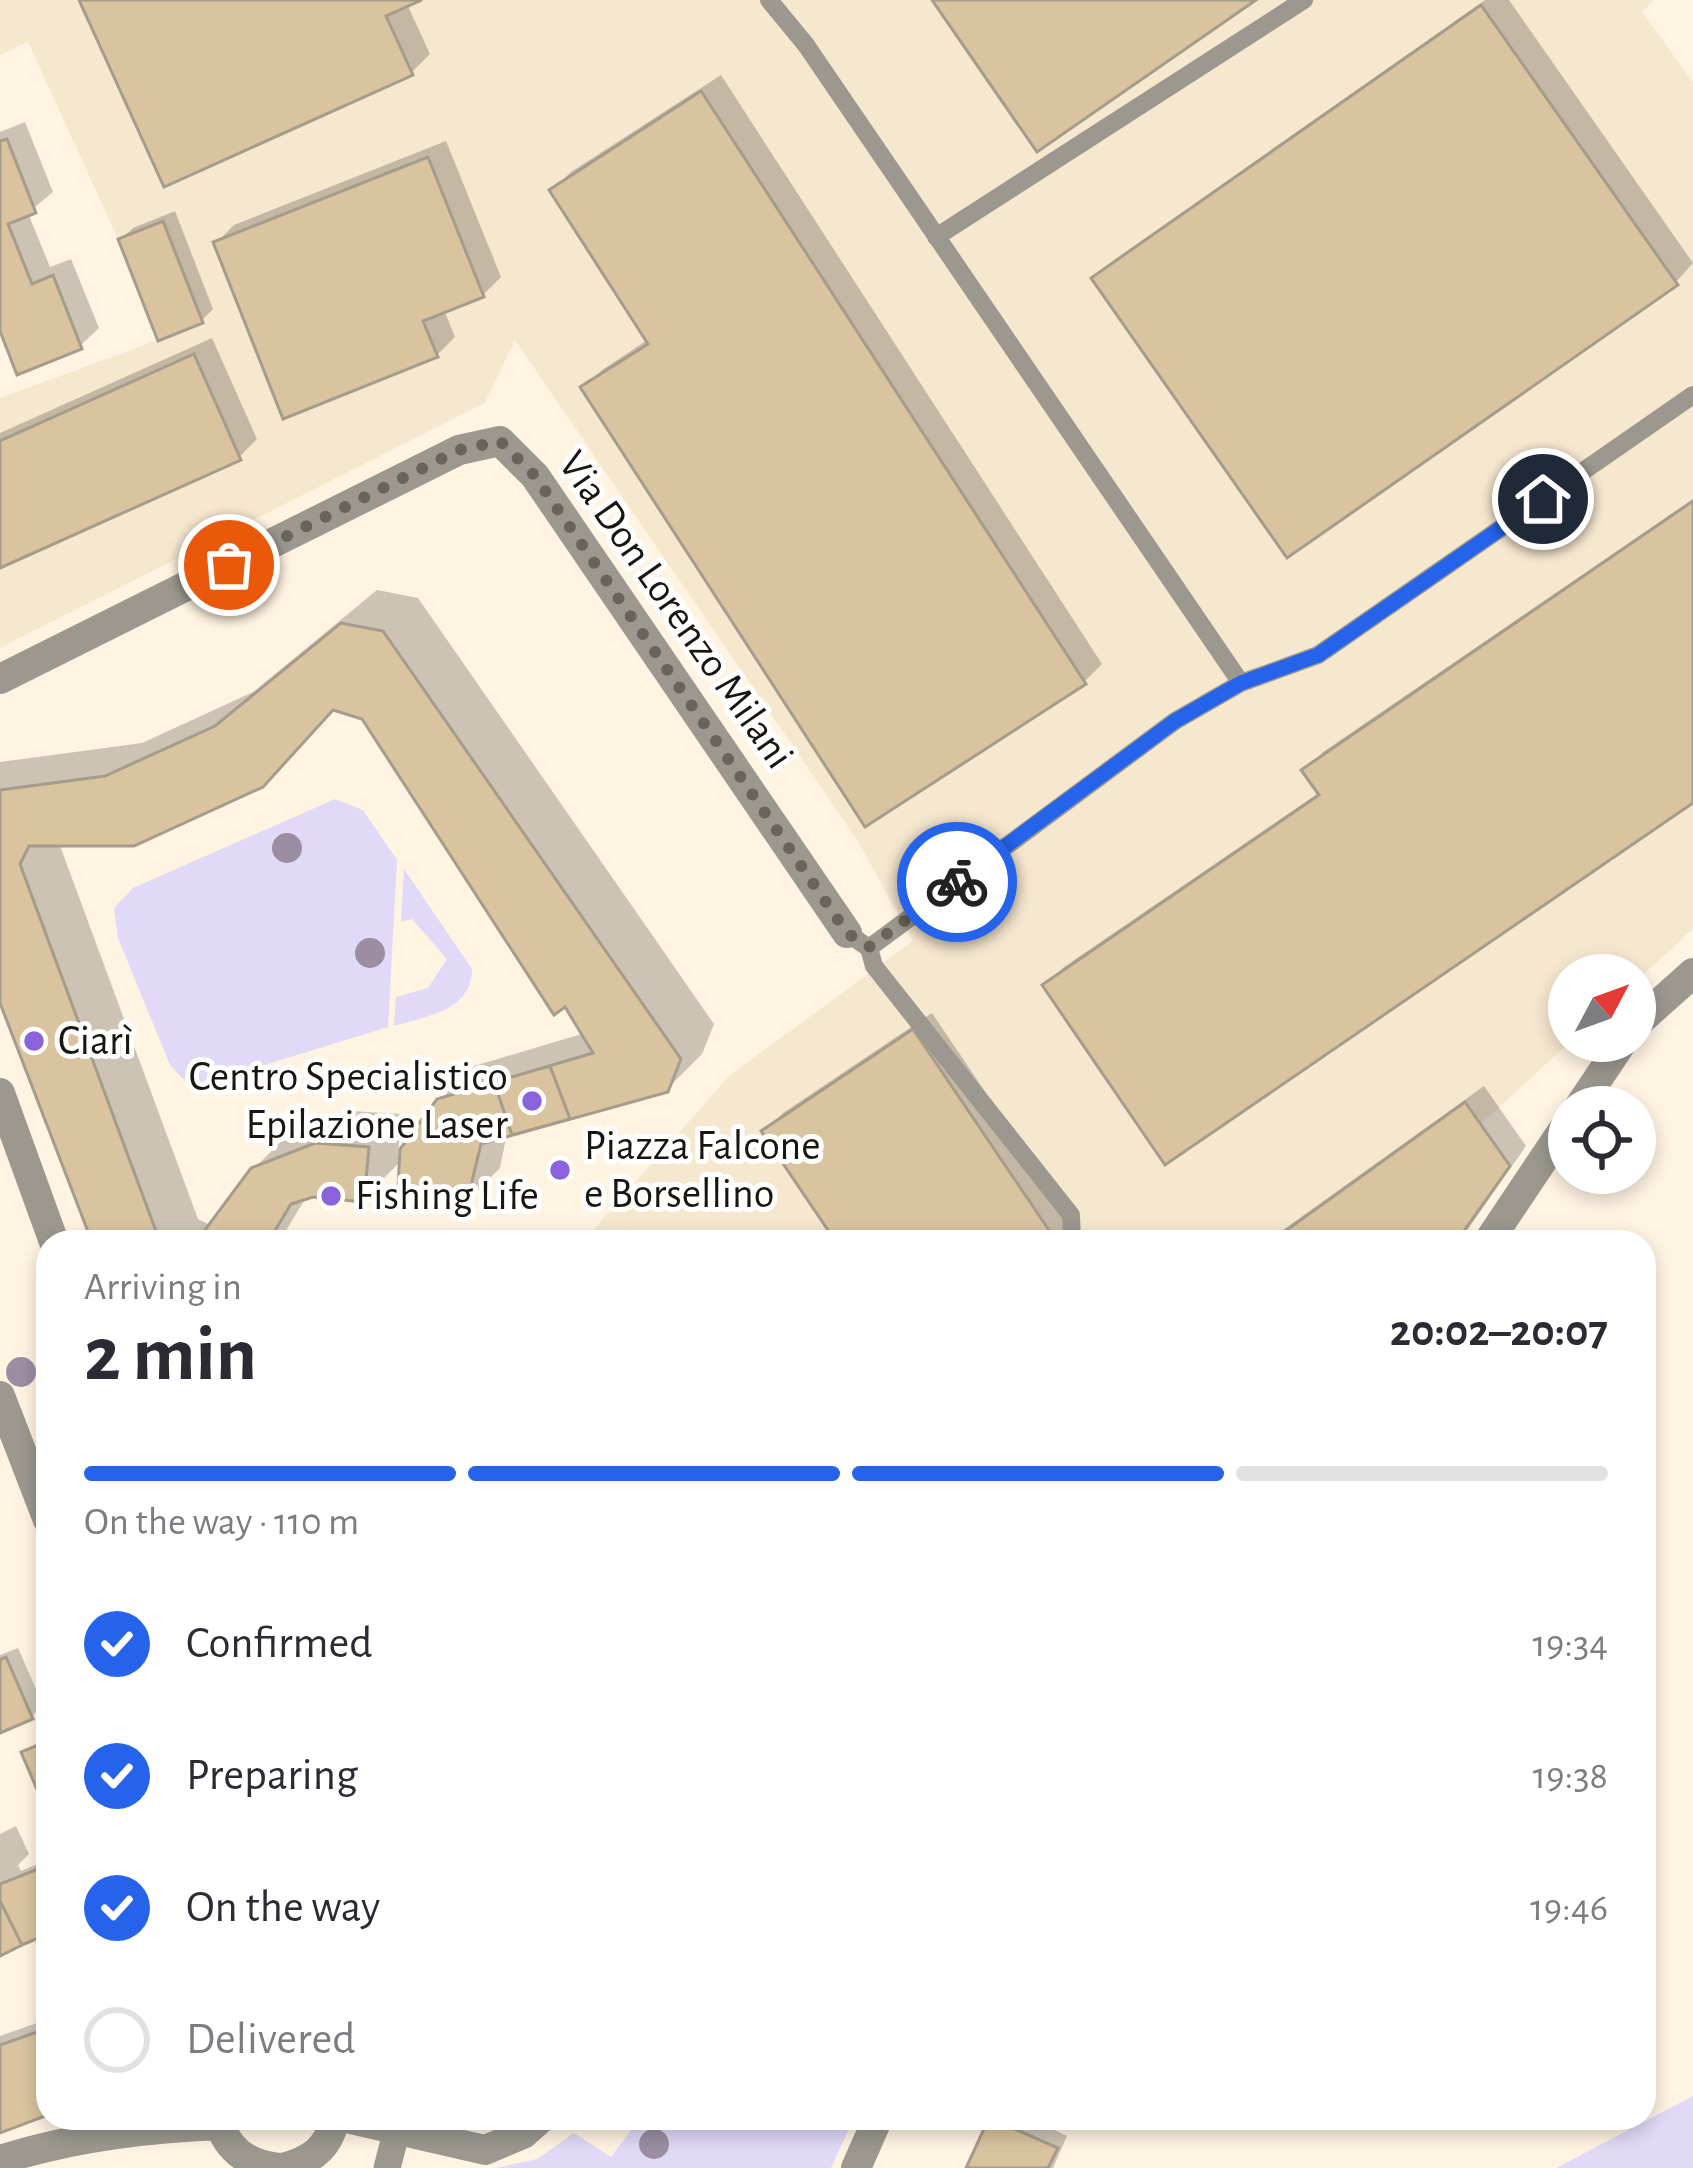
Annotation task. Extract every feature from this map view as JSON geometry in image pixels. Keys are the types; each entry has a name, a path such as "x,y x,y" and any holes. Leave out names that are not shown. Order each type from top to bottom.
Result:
{"street":[{"name":"Via Don Lorenzo Milani","path":"0,679 459,450 500,441 535,476 858,940"},
{"path":"1656,1006 1693,973"},
{"path":"0,1093 50,1230"},
{"path":"1496,1230 1548,1152"},
{"path":"0,1396 36,1489"},
{"path":"0,2160 62,2141 141,2130"},
{"path":"223,2130 242,2158 289,2167 325,2144 330,2130"},
{"path":"386,2168 397,2130"},
{"path":"416,2130 485,2150 528,2130"},
{"path":"856,2168 873,2130"}],"lane":[{"path":"769,0 806,45 1241,683"},
{"path":"936,237 1304,0"},
{"path":"1072,1230 1071,1215 858,940 1175,721 1241,683 1318,655 1693,395"}],"shaded area":[{"path":"0,0 1654,0 1642,12 1693,82 1693,929 1656,963 1656,954 1548,954 1548,1062 1481,1124 1510,1166 1465,1230 593,1230 729,1076 913,941 857,840 515,340 485,403 0,648 0,398 158,340 118,239 28,42 0,55"},
{"path":"335,799 363,810 397,860 388,1027 200,1085 182,1078 170,1065 118,938 114,908 133,888"},
{"path":"404,869 472,969 470,983 456,1003 394,1026 396,997 428,988 447,959 412,919 401,922"},
{"path":"1693,2096 1693,2168 1556,2168 1628,2130 1656,2130 1656,2115"},
{"path":"631,2130 848,2130 831,2168 496,2168 537,2159 574,2133 611,2157"}],"building":[{"path":"79,0 422,0 386,16 413,75 164,187"},
{"path":"932,0 1256,0 1037,152"},
{"path":"1481,5 1678,285 1287,558 1091,278"},
{"path":"701,91 1086,684 865,827 580,387 648,344 549,190"},
{"path":"7,139 36,213 8,224 32,284 53,275 82,349 17,375 0,331 0,141"},
{"path":"428,157 484,297 423,321 438,357 283,419 213,242"},
{"path":"163,221 203,323 158,341 118,239"},
{"path":"194,354 241,460 0,568 0,441"},
{"path":"1693,501 1693,803 1165,1165 1042,985 1319,795 1301,770"},
{"path":"341,623 383,631 681,1059 668,1092 481,1144 466,1206 397,1208 400,1149 437,1099 593,1053 565,1007 554,1015 362,719 333,710 263,787 134,846 29,846 20,864 156,1230 87,1230 0,1003 0,790 105,776 215,726"},
{"path":"913,1029 1049,1230 828,1230 761,1131"},
{"name":"Centro Specialistico Epilazione Laser","path":"550,1066 570,1119 512,1135 494,1082"},
{"path":"1465,1102 1510,1166 1465,1230 1287,1230"},
{"path":"315,1143 369,1147 364,1202 313,1197 291,1204 275,1230 205,1230 251,1168"},
{"path":"6,1657 33,1719 0,1733 0,1660"},
{"path":"36,1746 36,1787 21,1752"},
{"path":"36,1870 36,1939 22,1945 0,1901 0,1884"},
{"path":"0,1901 22,1945 0,1956"},
{"path":"36,2032 36,2120 0,2133 0,2045"},
{"path":"983,2130 1017,2130 1058,2148 1048,2168 966,2168"}],"way so far":[{"path":"229,565 459,450 500,441 535,476 847,933 869,947 957,882"}],"place":[{"name":"Ciarì","path":"34,1041"},
{"name":"Centro Specialistico Epilazione Laser","path":"532,1101"},
{"name":"Piazza Falcone e Borsellino","path":"560,1170"},
{"name":"Fishing Life","path":"331,1196"}],"route":[{"path":"957,882 1175,721 1241,683 1318,655 1543,499"}]}
